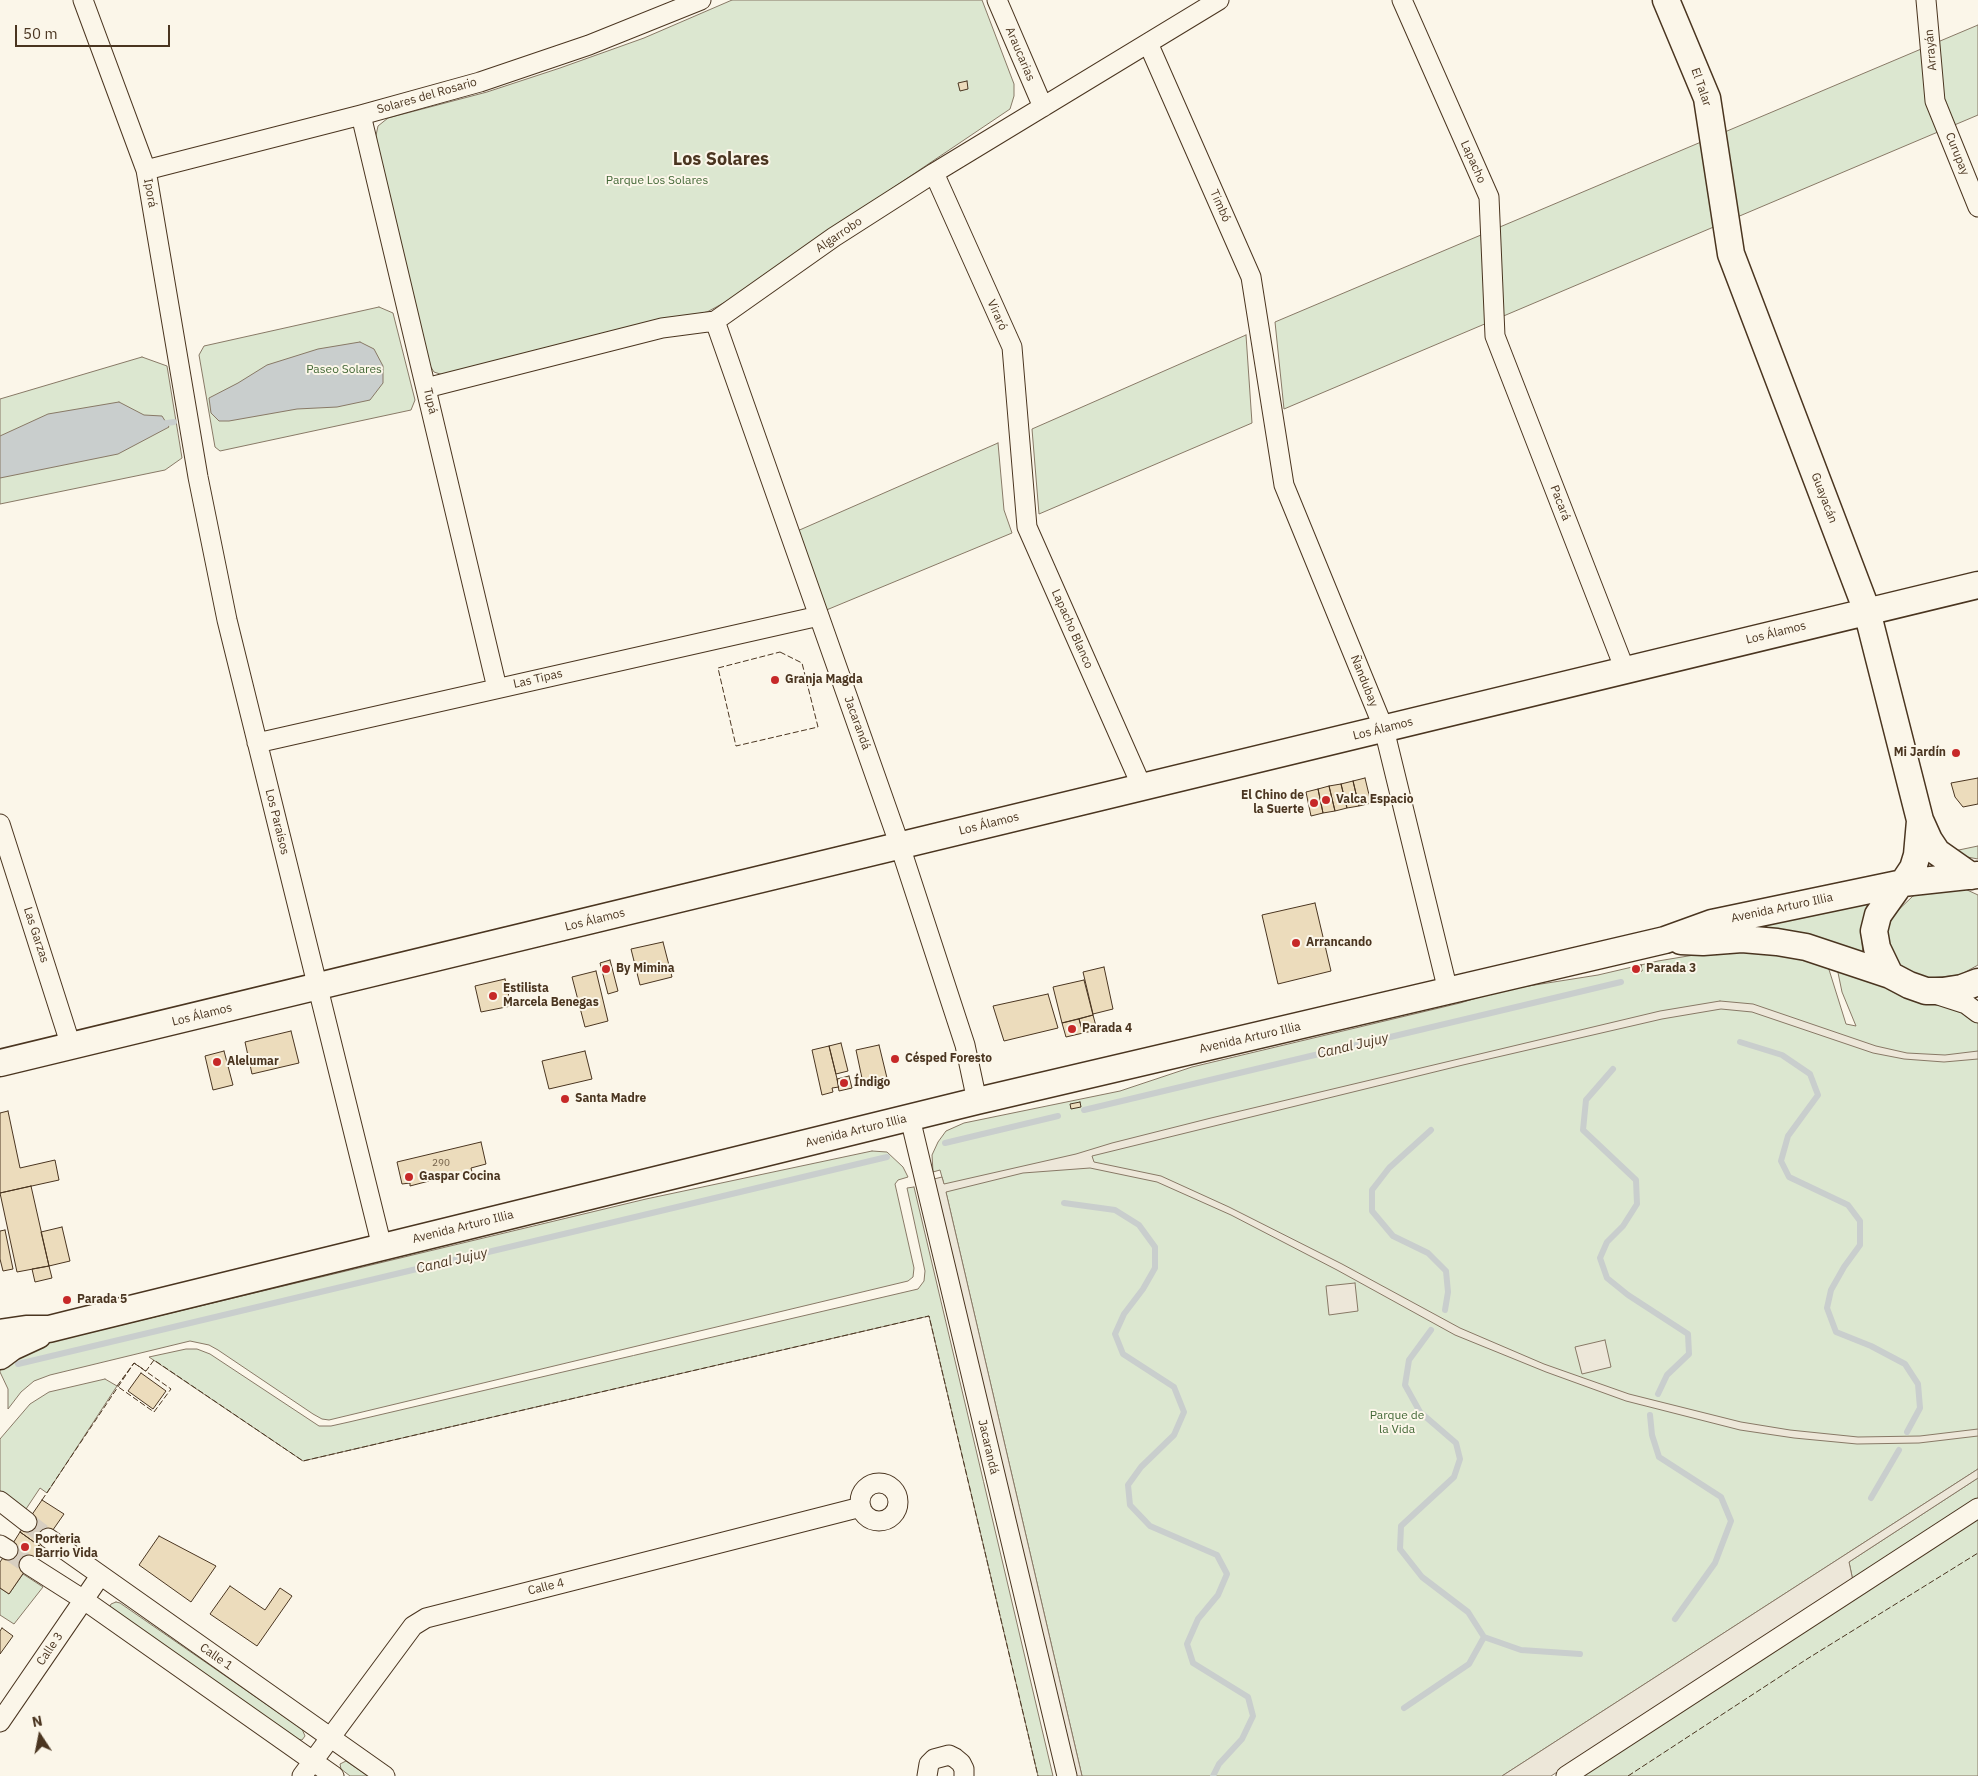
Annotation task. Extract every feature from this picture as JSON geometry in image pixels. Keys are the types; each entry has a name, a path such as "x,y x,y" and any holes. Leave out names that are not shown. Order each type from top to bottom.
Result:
{"street":[{"name":"Iporá","path":"83,0 146,170 185,394"},
{"name":"Solares del Rosario","path":"146,170 362,115 498,76 589,45 701,0"},
{"name":"Araucarias","path":"997,0 1043,107"},
{"name":"Algarrobo","path":"426,388 662,328 714,321 834,237 934,173 1219,0"},
{"name":"Lapacho","path":"1402,0 1489,197 1495,336"},
{"name":"El Talar","path":"1666,0 1708,98 1720,179"},
{"name":"Arrayán","path":"1926,0 1936,101"},
{"name":"Timbó","path":"1148,43 1251,277 1266,376"},
{"name":"Curupay","path":"1936,101 1978,206"},
{"name":"Tupá","path":"362,115 497,688"},
{"name":"Viraró","path":"934,173 1012,347 1022,466"},
{"name":"Guayacán","path":"1720,179 1731,254 1867,611 1920,820 1937,852 1975,876"},
{"name":"Jacarandá","path":"714,321 900,846 965,1045 977,1101"},
{"name":"Pacará","path":"1495,336 1625,670"},
{"name":"Ñandubay","path":"1266,376 1284,484 1384,729 1448,991"},
{"name":"Los Paraísos","path":"185,394 198,477 227,620 382,1247"},
{"name":"Lapacho Blanco","path":"1022,466 1027,527 1142,787"},
{"name":"Los Álamos","path":"0,1063 1978,585"},
{"name":"Las Tipas","path":"257,743 819,616"},
{"name":"Guayacán","path":"1890,975 1877,948 1874,932 1878,915 1913,868 1917,855 1920,820"},
{"name":"Las Garzas","path":"0,824 72,1046"},
{"name":"Avenida Arturo Illia","path":"0,1356 12,1347 49,1329 977,1101 1665,940 1712,923 1902,884 1975,876"},
{"name":"Avenida Arturo Illia","path":"1665,940 1703,942 1742,938 1777,942 1833,955 1890,975 1926,991"},
{"path":"1926,991 1962,988 1978,982"},
{"path":"1926,991 1966,1004 1978,1012"},
{"name":"Jacarandá","path":"910,1118 1066,1776"},
{"name":"Avenida Arturo Illia","path":"0,1333 26,1328 49,1329"},
{"name":"Calle 4","path":"307,1768 413,1626 426,1618 861,1507"},
{"path":"1566,1776 1978,1508"},
{"path":"3,1510 27,1522"},
{"name":"Calle 1","path":"48,1538 385,1776"},
{"path":"29,1565 84,1600 307,1768 334,1776"},
{"name":"Calle 3","path":"0,1722 100,1576"},
{"path":"927,1776 929,1764 934,1759 948,1755 961,1763 964,1769 964,1776"}],"green space":[{"name":"Parque Los Solares","path":"732,0 982,0 1014,84 1014,96 1010,109 731,299 707,312 642,325 443,375 434,372 429,364 375,140 378,126 388,118 487,92 560,68 644,38"},
{"path":"1978,25 1978,115 1284,409 1275,322"},
{"name":"Paseo Solares","path":"379,307 393,313 415,400 411,410 220,451 215,447 199,355 204,346"},
{"path":"1246,335 1252,423 1039,514 1032,429"},
{"path":"142,357 167,366 182,458 165,470 0,504 0,399"},
{"path":"998,443 1004,510 1012,533 824,611 795,532"},
{"path":"1978,846 1978,859 1967,857 1954,851"},
{"path":"1965,889 1978,895 1978,965 1960,975 1930,978 1915,975 1900,968 1886,942 1893,915 1913,896 1926,891"},
{"path":"1870,903 1861,932 1863,954 1734,925"},
{"name":"Parque de la Vida","path":"1745,950 1826,960 1846,1024 1856,1026 1842,992 1836,963 1955,1008 1978,1021 1978,1469 1502,1776 1082,1776 945,1188 940,1170 933,1172 932,1155 946,1131 964,1123 1120,1091 1192,1067 1460,1003 1503,990 1598,975 1658,961 1712,952"},
{"path":"872,1151 887,1152 903,1167 908,1177 898,1180 895,1184 914,1268 913,1277 908,1281 329,1420 322,1419 313,1414 218,1350 209,1345 190,1341 50,1375 34,1381 21,1392 8,1409 8,1389 0,1372 0,1367 46,1343 646,1199"},
{"path":"914,1187 1053,1776 1038,1776 929,1316 303,1461 149,1357 186,1349 197,1349 210,1354 319,1426 331,1426 918,1289 924,1281 925,1271 907,1188"},
{"path":"105,1379 117,1386 47,1493 40,1488 26,1509 0,1493 0,1439 30,1404 49,1392"},
{"path":"1978,1478 1978,1500 1853,1581 1849,1562"},
{"path":"1978,1519 1978,1776 1581,1776"},
{"path":"23,1574 43,1587 14,1624 0,1615 0,1588 9,1594"},
{"path":"116,1602 302,1729 305,1736 302,1740 294,1739 109,1608 111,1604"},
{"path":"346,1761 368,1776 350,1776 341,1769 340,1764"}],"shaded area":[{"path":"360,342 374,349 383,366 383,383 370,400 337,407 297,409 229,421 219,421 211,413 209,398 267,365 318,349"},
{"path":"119,402 144,415 162,416 169,427 118,454 0,478 0,436 48,414"},
{"path":"1720,1001 1753,1004 1876,1046 1907,1053 1945,1055 1978,1051 1978,1059 1944,1062 1904,1059 1873,1053 1752,1012 1721,1009 1662,1019 1463,1065 1092,1156 1094,1162 1161,1176 1229,1207 1342,1264 1460,1328 1544,1364 1629,1394 1741,1422 1790,1430 1858,1437 1920,1436 1978,1429 1978,1436 1919,1443 1857,1444 1794,1438 1740,1430 1626,1401 1546,1372 1455,1335 1337,1270 1231,1215 1157,1182 1090,1168 1023,1173 946,1192 1082,1776 1074,1776 934,1179 942,1177 944,1184 1076,1154 1211,1118 1660,1011"},
{"path":"1355,1283 1358,1311 1329,1315 1326,1286"},
{"path":"1605,1340 1611,1367 1582,1374 1575,1347"},
{"path":"1978,1469 1978,1478 1849,1562 1853,1581 1551,1776 1502,1776"}],"building":[{"path":"967,81 968,89 960,91 958,83"},
{"path":"1365,778 1371,803 1359,806 1353,781"},
{"path":"1978,778 1978,804 1963,807 1955,797 1951,783"},
{"path":"1353,781 1359,806 1347,808 1341,784"},
{"path":"1341,784 1347,808 1335,811 1329,786"},
{"name":"Valca Espacio","path":"1329,786 1335,811 1323,813 1318,789"},
{"name":"El Chino de la Suerte","path":"1318,789 1323,813 1311,816 1306,792"},
{"name":"Arrancando","path":"1315,903 1331,971 1278,984 1262,915"},
{"path":"663,942 672,977 640,985 631,949"},
{"path":"610,960 618,991 608,994 600,963"},
{"path":"1641,965 1642,971 1632,973 1631,967"},
{"path":"1104,967 1113,1009 1093,1014 1083,972"},
{"path":"596,971 608,1021 585,1027 572,977"},
{"path":"505,979 511,1006 481,1012 475,986"},
{"path":"1084,980 1093,1015 1062,1023 1053,987"},
{"path":"1048,994 1058,1028 1004,1041 993,1006"},
{"path":"1093,1015 1097,1030 1083,1033 1079,1019"},
{"path":"1079,1019 1083,1033 1066,1037 1062,1023"},
{"path":"291,1031 299,1063 252,1074 245,1042"},
{"path":"841,1043 848,1071 836,1074 829,1046"},
{"path":"879,1045 887,1078 863,1083 856,1050"},
{"path":"829,1046 839,1087 832,1088 833,1092 822,1095 812,1050"},
{"path":"224,1051 233,1085 213,1090 205,1056"},
{"path":"585,1051 592,1079 549,1089 542,1061"},
{"name":"Índigo","path":"849,1076 852,1088 839,1091 837,1079"},
{"path":"1080,1102 1081,1107 1071,1109 1070,1104"},
{"path":"8,1111 20,1168 55,1160 59,1180 0,1193 0,1113"},
{"path":"481,1142 486,1164 471,1168 472,1172 448,1178 447,1174 428,1178 429,1181 410,1186 410,1183 402,1184 397,1162"},
{"path":"31,1186 49,1266 17,1272 0,1193"},
{"path":"62,1227 70,1261 49,1266 41,1232"},
{"path":"5,1230 13,1269 3,1271 0,1259 0,1231"},
{"path":"49,1266 52,1278 35,1282 32,1269"},
{"path":"141,1373 166,1391 153,1409 128,1391"},
{"path":"42,1500 64,1514 41,1547 20,1532"},
{"name":"Porteria Barrio Vida","path":"20,1532 41,1547 31,1562 10,1548"},
{"path":"159,1536 216,1566 191,1602 139,1565"},
{"path":"10,1548 31,1562 9,1594 0,1588 0,1562"},
{"path":"230,1586 265,1610 280,1588 292,1596 257,1646 210,1614"},
{"path":"2,1628 13,1636 0,1654 0,1631"}],"waterway":[{"path":"160,424 174,422"},
{"name":"Canal Jujuy","path":"1084,1110 1621,982"},
{"path":"1740,1042 1782,1055 1810,1074 1818,1095 1788,1136 1781,1161 1789,1177 1848,1205 1860,1221 1860,1245 1844,1267 1831,1290 1827,1308 1836,1332 1871,1346 1905,1364 1918,1384 1920,1408 1907,1432"},
{"path":"1613,1069 1586,1100 1583,1130 1636,1180 1637,1204 1623,1226 1607,1242 1600,1258 1607,1278 1628,1295 1688,1334 1689,1354 1667,1375 1658,1394"},
{"name":"Canal Jujuy","path":"945,1143 1058,1116"},
{"path":"1431,1130 1389,1168 1372,1190 1372,1211 1393,1236 1428,1253 1446,1271 1448,1292 1445,1310"},
{"name":"Canal Jujuy","path":"18,1364 887,1157"},
{"path":"1064,1203 1115,1210 1139,1225 1155,1247 1155,1268 1143,1289 1124,1314 1115,1334 1123,1354 1174,1387 1184,1412 1174,1435 1141,1467 1128,1485 1130,1505 1150,1526 1217,1555 1227,1574 1218,1595 1198,1619 1187,1644 1193,1663 1248,1697 1253,1716 1242,1739 1219,1764 1213,1776"},
{"path":"1404,1708 1469,1664 1484,1637 1468,1612 1422,1577 1400,1549 1401,1526 1454,1477 1460,1459 1456,1443 1420,1412 1405,1385 1409,1360 1431,1330"},
{"path":"1650,1415 1652,1435 1659,1457 1721,1497 1731,1521 1715,1563 1675,1619"},
{"path":"1871,1498 1899,1450"},
{"path":"1484,1637 1521,1650 1580,1654"}],"tunnel":[{"path":"27,1522 48,1538"},
{"path":"8,1550 29,1565"}],"fence":[{"path":"780,652 802,663 818,727 736,746 718,668 780,652"},
{"path":"42,1500 134,1363 146,1371 154,1360 303,1461 929,1316 1038,1776"},
{"path":"134,1363 171,1389 154,1412 117,1386 134,1363"},
{"path":"1628,1776 1807,1659 1978,1553"}],"place":[{"name":"Granja Magda","path":"775,680"},
{"name":"Mi Jardín","path":"1956,753"},
{"name":"Valca Espacio","path":"1326,800"},
{"name":"El Chino de la Suerte","path":"1314,803"},
{"name":"Arrancando","path":"1296,943"},
{"name":"By Mimina","path":"606,969"},
{"name":"Parada 3","path":"1636,969"},
{"name":"Estilista Marcela Benegas","path":"493,996"},
{"name":"Parada 4","path":"1072,1029"},
{"name":"Césped Foresto","path":"895,1059"},
{"name":"Alelumar","path":"217,1062"},
{"name":"Índigo","path":"844,1083"},
{"name":"Santa Madre","path":"565,1099"},
{"name":"Gaspar Cocina","path":"409,1177"},
{"name":"Parada 5","path":"67,1300"},
{"name":"Porteria Barrio Vida","path":"25,1547"}],"district":[{"name":"Los Solares","path":"721,160"}]}
